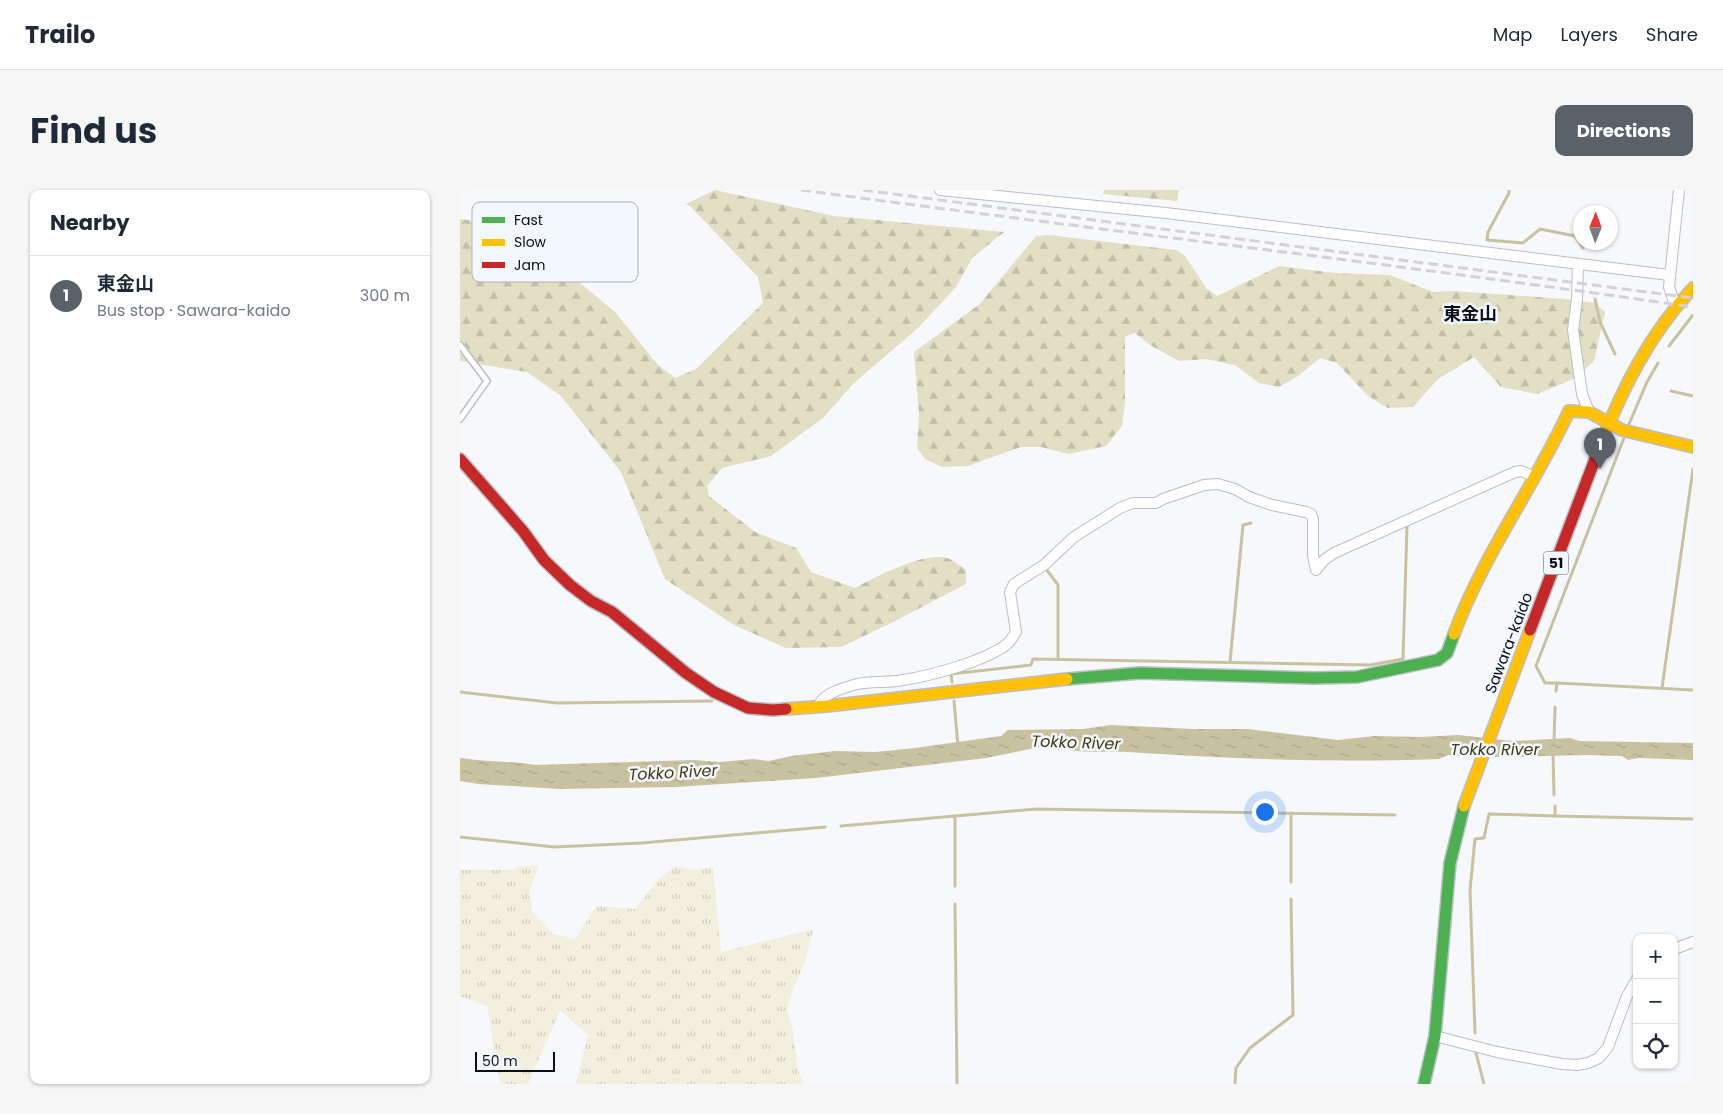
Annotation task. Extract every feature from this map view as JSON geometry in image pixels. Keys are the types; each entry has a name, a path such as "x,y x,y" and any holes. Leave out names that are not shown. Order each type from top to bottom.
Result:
{"main road":[{"name":"Sawara-kaido","path":"1435,1036 1450,863 1468,793 1609,423 1633,372 1675,305 1693,288"},
{"path":"460,459 523,531 544,560 570,585 591,601 612,612 686,673 714,692 748,708 773,710 1098,675 1140,673 1313,678 1357,677 1438,660 1447,653 1460,618 1488,556 1557,437 1569,410 1589,412 1622,430 1693,447"},
{"name":"51","path":"1424,1084 1435,1036"}],"street":[{"path":"940,190 1166,213 1669,276"},
{"path":"1675,305 1669,287 1669,276 1679,190"},
{"path":"1578,264 1574,330 1582,394 1589,412"},
{"path":"819,706 820,702 826,697 849,686 902,680 930,674 986,656 1008,643 1016,632 1010,592 1014,584 1044,565 1074,537 1120,508 1133,503 1156,503 1204,485 1218,484 1235,489 1249,497 1272,505 1306,512 1313,519 1312,556 1316,570 1324,560 1334,553 1515,472 1521,471 1533,476"},
{"path":"1678,948 1693,942"},
{"path":"1435,1036 1497,1052 1562,1064 1577,1065 1588,1063 1599,1058 1608,1046 1627,996 1633,986"}],"lane":[{"path":"460,345 487,381 460,419"}],"green space":[{"path":"715,190 834,216 1004,232 972,258 956,287 918,328 854,383 823,418 771,456 722,468 707,486 709,496 755,532 796,548 811,572 855,588 902,566 916,561 940,557 950,559 966,570 966,584 841,647 786,648 734,625 665,579 621,472 561,396 527,372 460,361 460,219 472,220 472,282 579,282 615,312 658,365 675,378 696,369 763,303 758,277 686,204"},
{"path":"1104,190 1179,190 1177,201 1103,194"},
{"path":"1048,235 1176,250 1184,255 1207,289 1217,296 1279,266 1335,273 1390,275 1433,292 1454,291 1595,303 1605,312 1594,361 1576,378 1537,394 1501,387 1474,357 1438,379 1413,407 1388,408 1368,396 1337,363 1320,358 1298,376 1279,387 1259,383 1235,365 1206,359 1179,361 1150,345 1135,333 1125,337 1125,402 1122,426 1106,446 1069,454 1041,447 1021,447 968,466 942,467 925,459 917,448 919,414 914,352 980,304 1036,236"},
{"path":"539,865 529,893 532,912 554,934 575,939 596,906 635,909 658,880 675,866 694,870 713,867 721,952 813,929 806,959 787,1009 793,1031 798,1070 804,1084 576,1084 588,1035 560,1011 528,1084 500,1084 487,1006 460,996 460,870 515,870 518,866"}],"water":[{"name":"Tokko River","path":"1111,725 1194,729 1248,729 1338,740 1375,736 1421,737 1458,735 1512,741 1570,738 1579,741 1693,743 1693,760 1639,758 1628,760 1622,756 1586,755 1503,757 1448,755 1439,759 1362,761 1284,760 1078,751 1050,745 986,758 816,778 675,787 559,789 478,784 460,781 460,758 536,765 693,760 720,762 753,759 769,761 791,756 835,751 875,752 915,748 1001,736 1008,730 1083,729"}],"waterway":[{"path":"1509,190 1488,232 1487,240 1523,243 1540,229 1573,236"},
{"path":"1595,299 1600,322 1615,354"},
{"path":"1669,346 1693,315"},
{"path":"1629,424 1647,382 1658,363"},
{"path":"1671,391 1693,396"},
{"path":"1556,691 1557,683 1545,683 1536,666 1624,438"},
{"path":"1662,688 1693,469"},
{"path":"1230,662 1243,525 1251,523"},
{"path":"952,682 951,674 1031,665 1033,659 1370,665 1403,659 1407,526"},
{"path":"1046,569 1058,585 1058,659"},
{"path":"1557,683 1693,690"},
{"path":"460,692 557,703 712,701"},
{"path":"954,701 958,746"},
{"path":"1554,742 1555,707"},
{"path":"1553,753 1554,795"},
{"path":"1475,1033 1470,890 1475,839 1484,838 1489,814 1555,816 1555,806"},
{"path":"841,826 1036,809 1395,815"},
{"path":"1291,813 1291,882"},
{"path":"955,816 955,886"},
{"path":"1555,816 1693,819"},
{"path":"460,837 554,847 642,843 825,827"},
{"path":"1235,1084 1236,1068 1250,1048 1293,1015 1291,899"},
{"path":"955,904 957,1084"},
{"path":"1476,1053 1484,1084"}],"railway":[{"path":"801,190 1470,276 1693,307"},
{"path":"863,190 1693,298"}],"traffic: fast":[{"path":"1067,679 1140,673 1313,678 1357,677 1438,660 1447,653 1454,634"},
{"path":"1424,1084 1435,1036 1450,863 1464,806"}],"traffic: slow":[{"path":"1600,446 1628,383 1650,343 1693,288"},
{"path":"1454,634 1479,577 1569,411 1589,412 1622,430 1693,447"},
{"path":"1464,806 1530,630"},
{"path":"786,709 1067,679"}],"traffic: jam":[{"path":"1530,630 1600,446"},
{"path":"460,459 523,531 544,560 570,585 591,601 612,612 686,673 714,692 748,708 786,709"}],"place":[{"name":"東金山","path":"1600,469"}],"district":[{"name":"東金山","path":"1470,314"}]}
